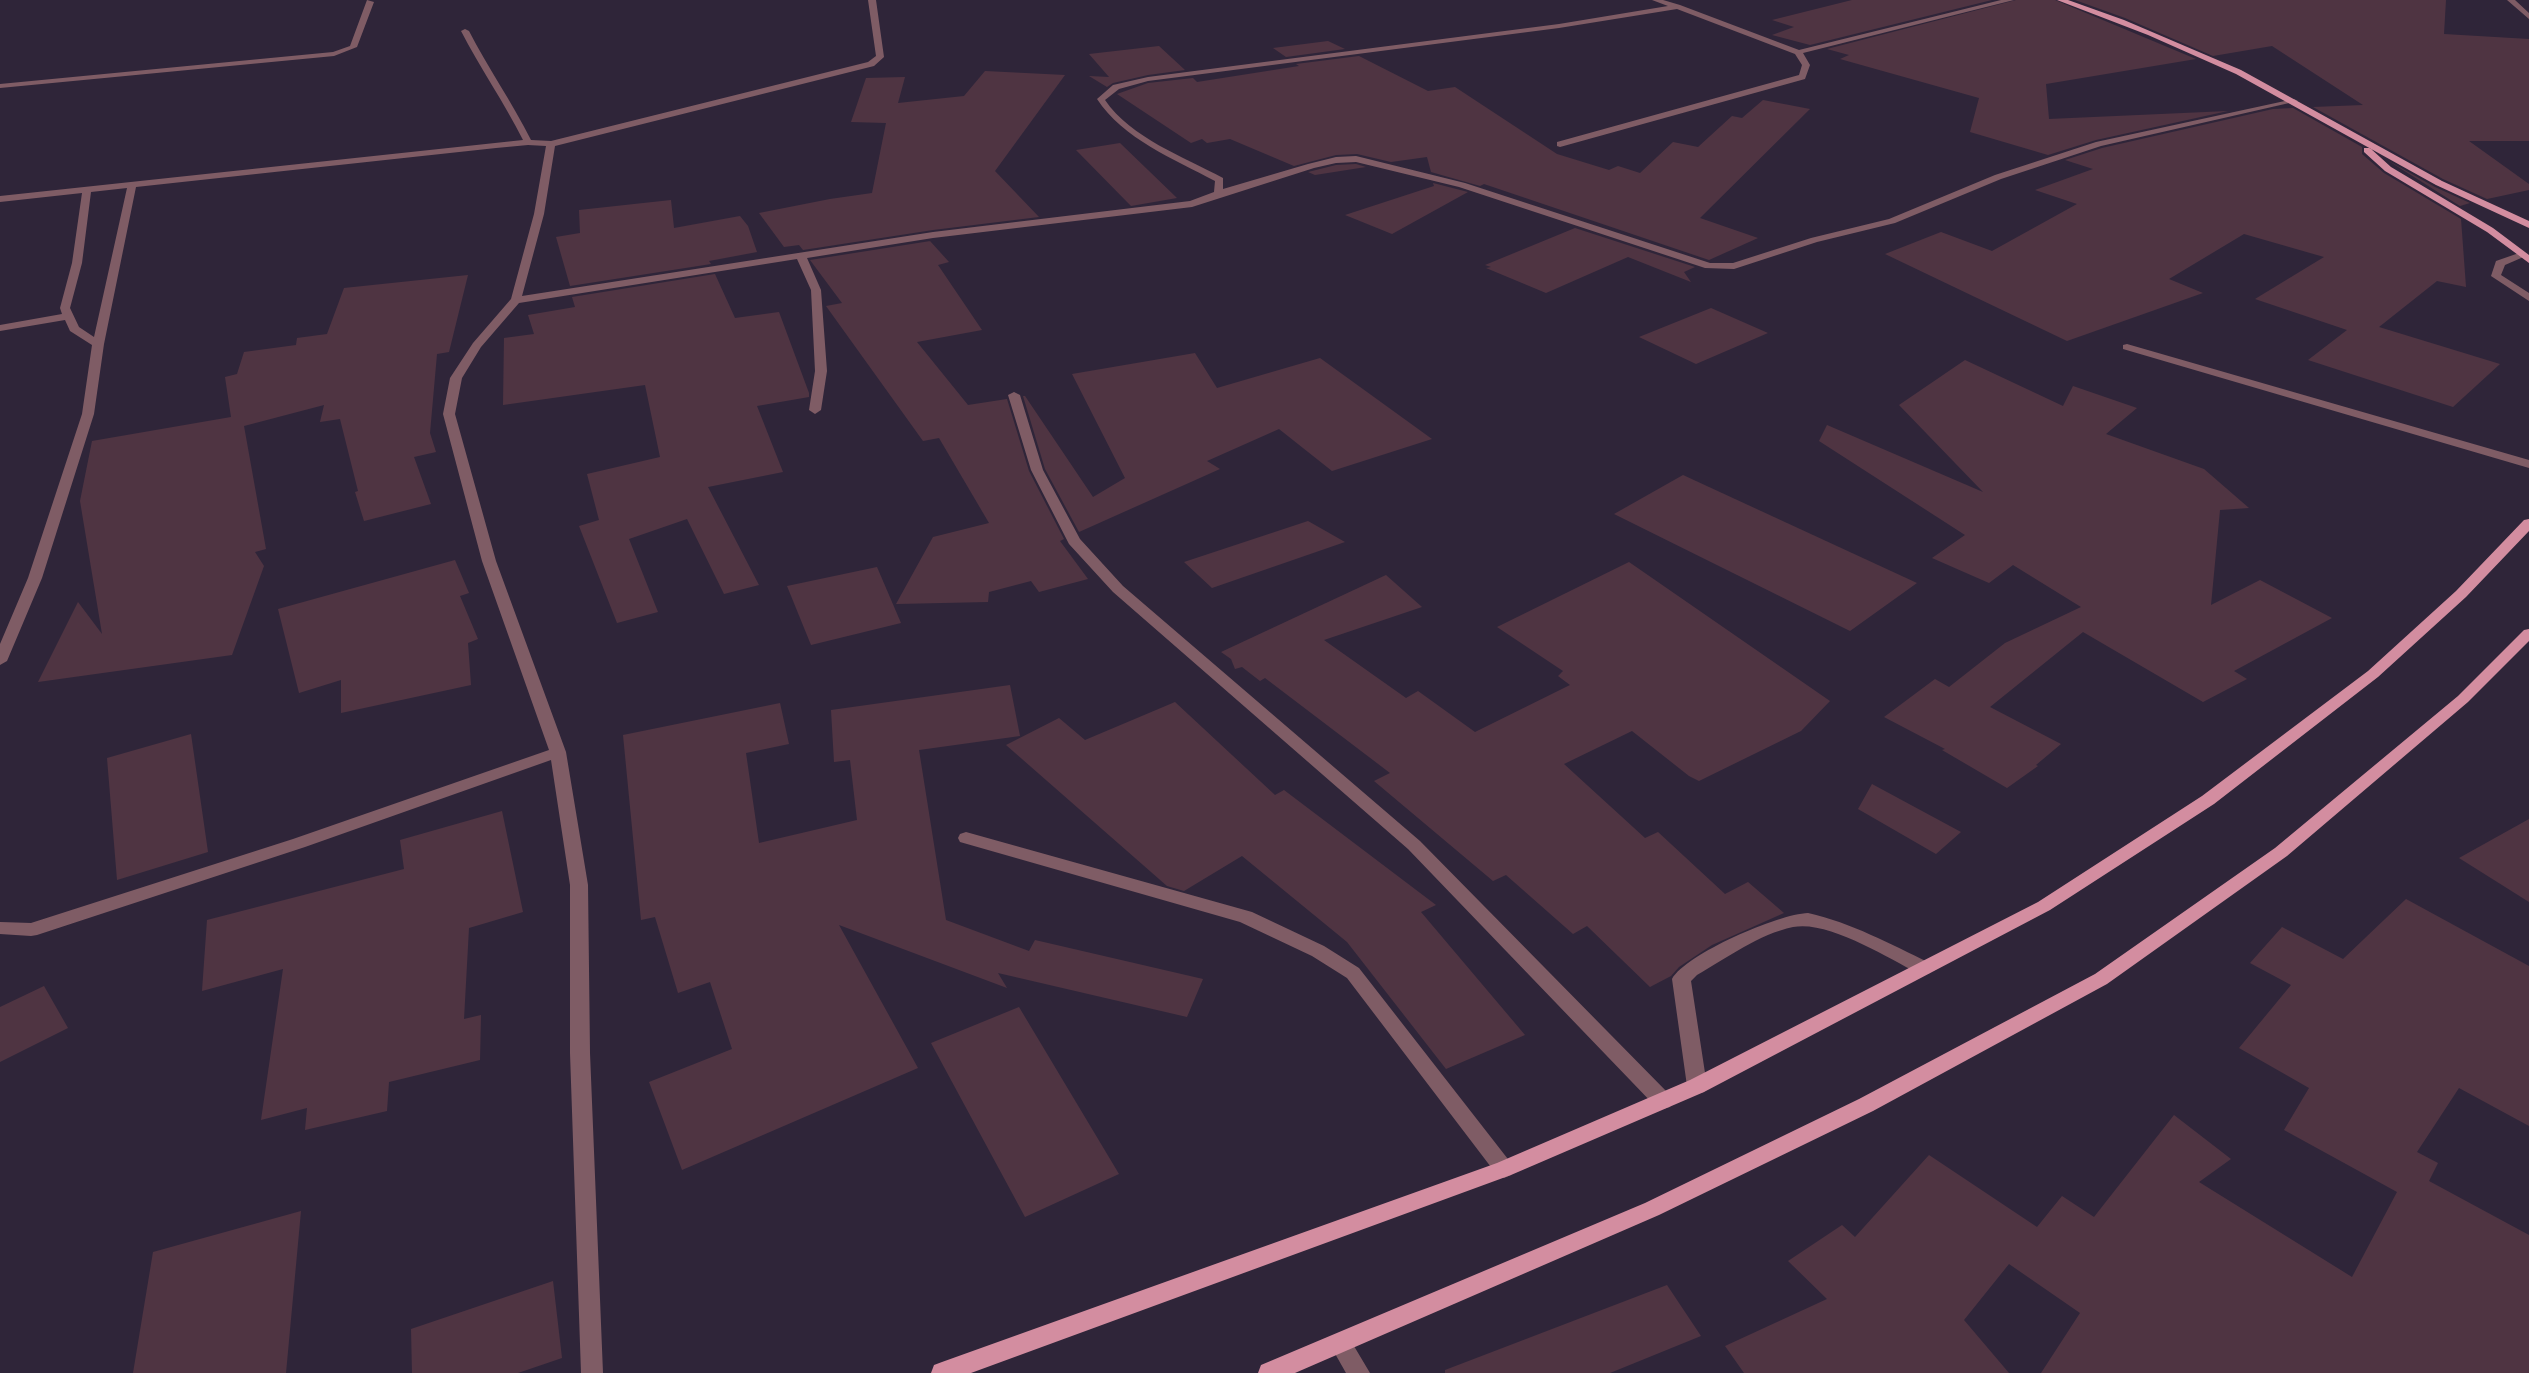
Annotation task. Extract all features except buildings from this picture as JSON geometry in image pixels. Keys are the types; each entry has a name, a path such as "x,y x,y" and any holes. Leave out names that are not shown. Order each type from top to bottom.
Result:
{"main road":[{"path":"2061,0 2118,20 2206,57 2294,101 2350,134 2465,195 2529,225"},
{"path":"2350,134 2388,169 2490,230 2526,258"},
{"path":"942,1373 1504,1169 1697,1086 2044,906 2208,800 2373,674 2461,594 2529,523"},
{"path":"1269,1373 1653,1209 1866,1105 2101,979 2281,852 2463,699 2529,633"}],"street":[{"path":"0,199 528,142 551,144 871,64 880,57 872,0"},
{"path":"1656,0 1744,30 1798,52 2010,0"},
{"path":"2511,0 2529,17"},
{"path":"0,86 334,54 353,47 370,2"},
{"path":"1218,194 1220,180 1125,126 1106,109 1101,99 1116,87 1148,80 1559,26 1677,7"},
{"path":"465,31 481,62 506,97 528,142"},
{"path":"1560,144 1802,76 1806,65 1798,52"},
{"path":"516,300 933,235 1192,204 1311,166 1336,160 1356,159 1462,185 1696,263 1709,266 1734,266 1814,240 1892,221 1998,177 2099,144 2294,101"},
{"path":"551,144 538,214 516,300 477,345 456,378 449,414 489,561 558,752 579,885 580,1053 592,1373"},
{"path":"0,661 35,578 88,414 98,344 132,185"},
{"path":"87,190 77,263 65,309 74,328 98,344"},
{"path":"801,256 816,290 821,371 815,411"},
{"path":"2526,258 2500,262 2496,276 2529,298"},
{"path":"0,328 68,316"},
{"path":"2127,346 2529,464"},
{"path":"1014,395 1037,470 1074,541 1118,589 1414,845 1663,1101"},
{"path":"0,928 32,930 299,843 558,752"},
{"path":"966,838 1246,917 1318,951 1353,973 1504,1169"},
{"path":"1697,1086 1682,980 1691,970 1768,929 1797,919 1824,922 1924,968"},
{"path":"1340,1343 1359,1373"}]}
